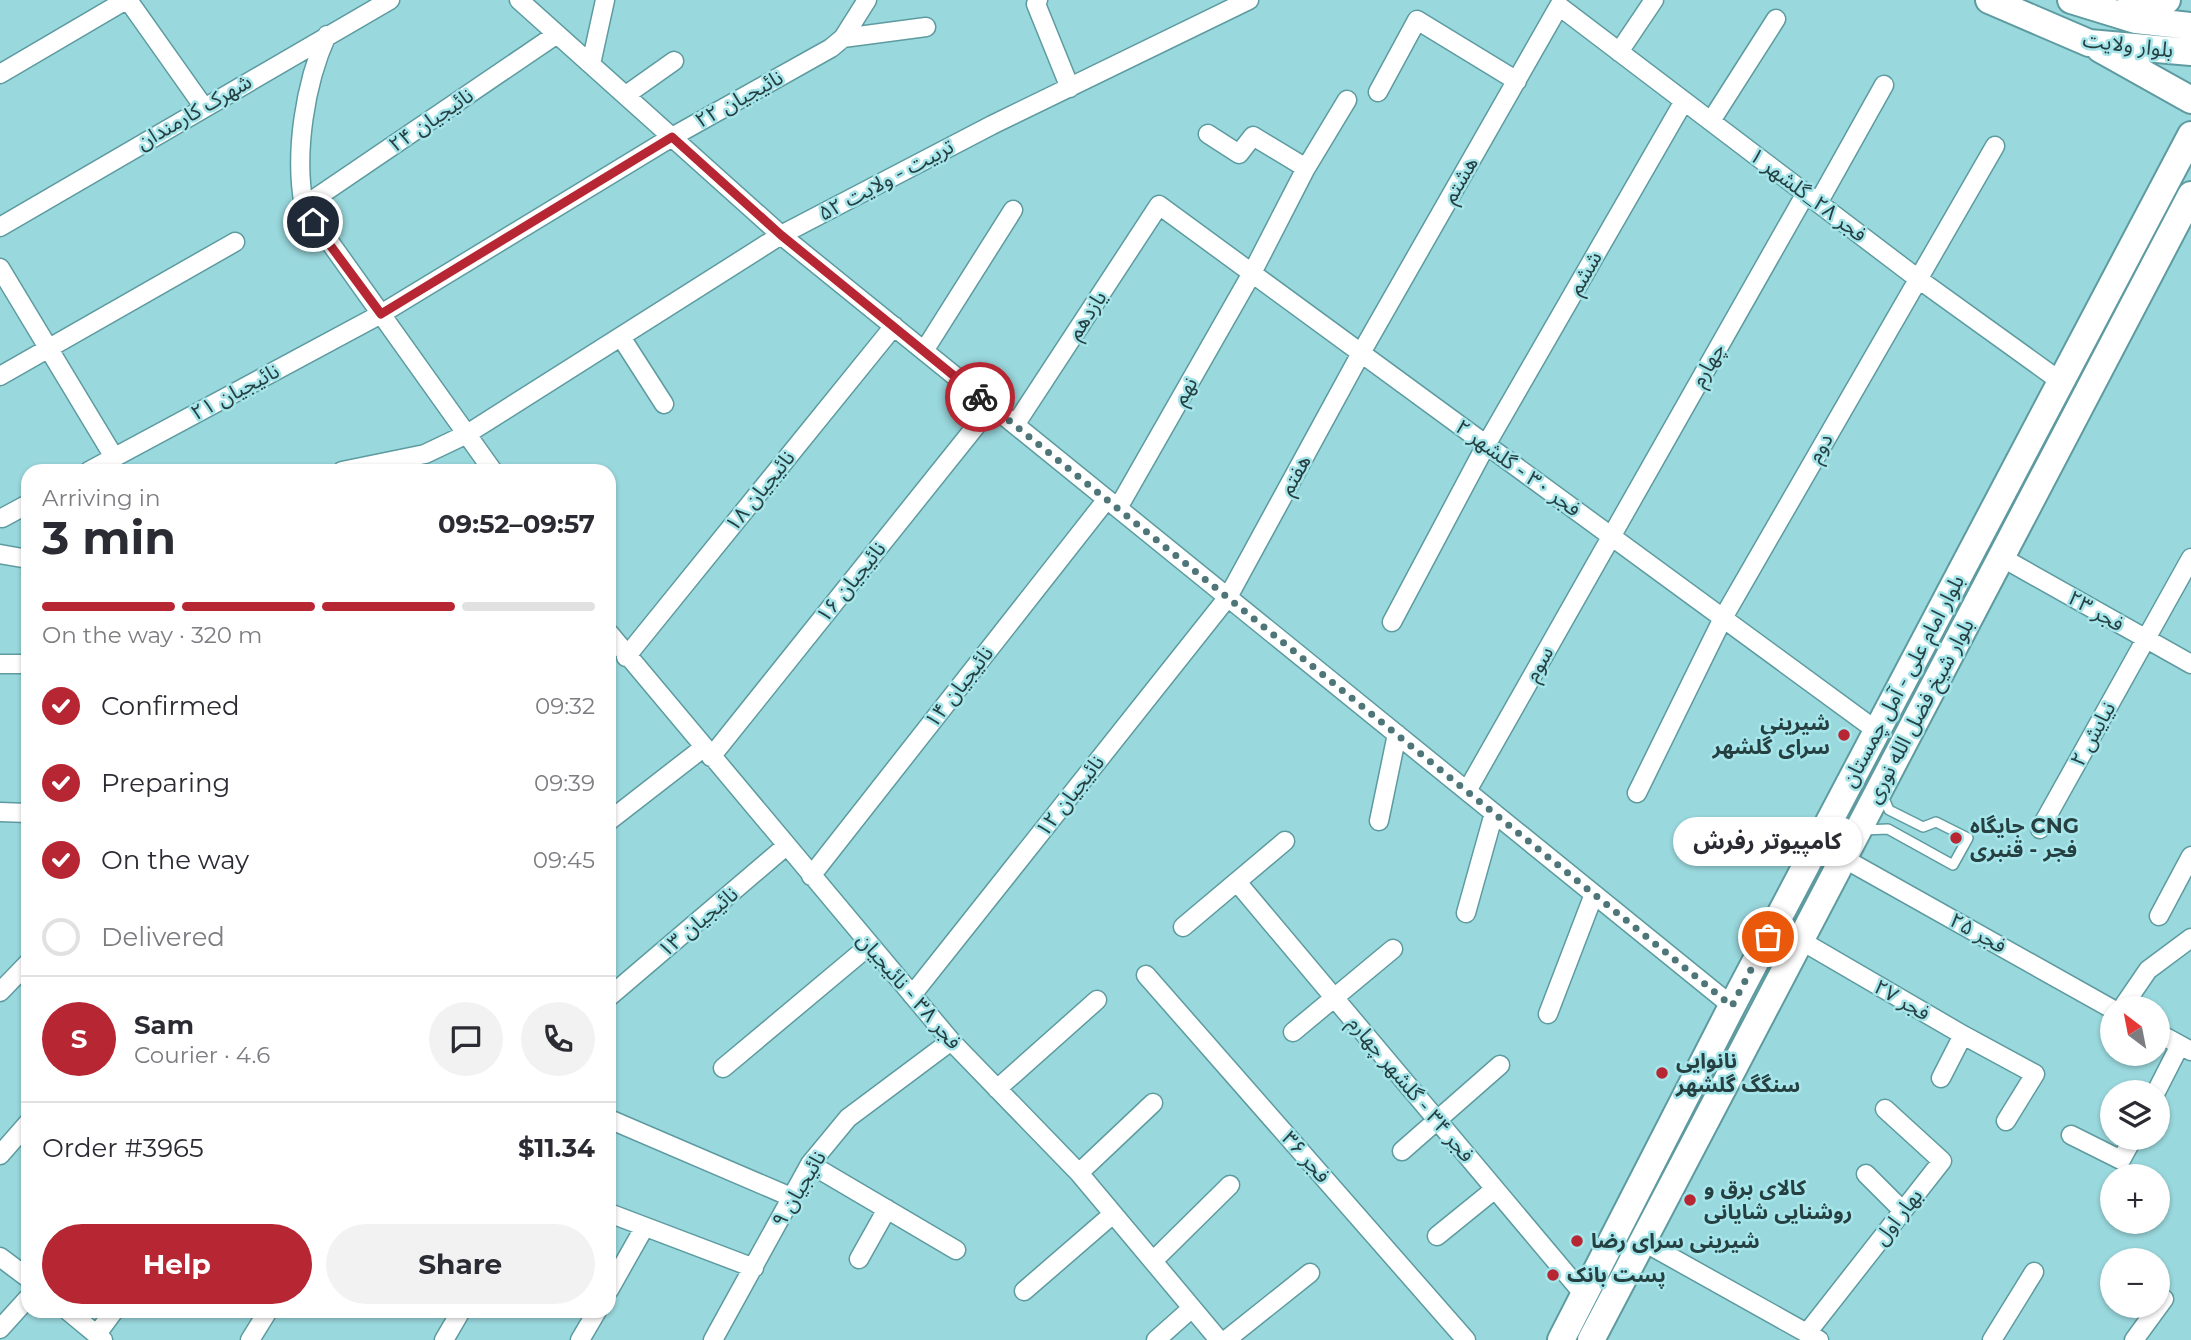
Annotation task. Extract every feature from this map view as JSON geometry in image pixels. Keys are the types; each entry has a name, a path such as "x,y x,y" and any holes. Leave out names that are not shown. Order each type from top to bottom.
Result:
{"main road":[{"name":"بلوار ولایت","path":"1989,0 2090,43 2191,52"},
{"name":"بلوار ولایت","path":"2071,0 2125,17 2191,26"},
{"path":"2125,17 2167,0"},
{"path":"2125,17 2140,26 2138,40 2127,48"},
{"path":"2090,43 2191,100"},
{"name":"بلوار امام علی - آمل چمستان","path":"1561,1340 1732,1006 2191,135"},
{"name":"بلوار شیخ فضل الله نوری","path":"1591,1340 2145,282 2185,221 2191,195"},
{"path":"2120,267 2123,277 2136,283 2145,282"},
{"path":"2090,324 2101,323 2112,329 2115,339"}],"street":[{"path":"0,74 127,0 203,106"},
{"name":"شهرک کارمندان","path":"0,226 327,34 390,0"},
{"path":"519,0 781,235 1732,1006"},
{"path":"591,64 605,0"},
{"name":"نائیجیان ۲۲","path":"381,314 672,137 842,38 867,0"},
{"path":"1038,0 1036,4 1070,88"},
{"name":"تربیت - ولایت ۵۲","path":"376,464 425,454 467,434 781,235 1250,0"},
{"path":"1619,52 1654,0"},
{"name":"فجر ۲۸_گلشهر ۱","path":"1559,6 1917,278 2060,382"},
{"name":"هشتم","path":"1361,353 1559,6"},
{"path":"1711,121 1776,19"},
{"path":"1378,92 1417,20 1517,81"},
{"path":"842,38 926,27"},
{"path":"327,34 307,92 301,174 304,206 488,464"},
{"name":"نائیجیان ۲۴","path":"304,206 557,34"},
{"path":"626,95 674,61"},
{"name":"چهارم","path":"1611,536 1812,198 1884,85"},
{"name":"نهم","path":"1112,504 1252,273 1306,168 1347,100"},
{"name":"ششم","path":"1392,622 1486,445 1685,101"},
{"path":"1208,134 1239,154 1253,136 1306,168"},
{"name":"دوم","path":"1637,793 1723,618 1995,146"},
{"name":"فجر ۳۰ - گلشهر ۲","path":"1159,205 1877,731"},
{"name":"یازدهم","path":"1016,425 1159,205"},
{"path":"924,351 1013,209"},
{"path":"0,376 236,242"},
{"path":"0,268 114,457"},
{"name":"نائیجیان ۲۱","path":"102,464 381,314"},
{"name":"نائیجیان ۱۸","path":"626,657 894,326"},
{"path":"621,337 664,404"},
{"name":"هفتم","path":"1228,597 1361,353"},
{"name":"نائیجیان ۱۶","path":"616,816 707,752 992,406"},
{"name":"نائیجیان ۱۴","path":"811,876 1112,504"},
{"path":"2,518 21,508"},
{"name":"سوم","path":"1467,791 1611,536"},
{"path":"0,554 21,558"},
{"name":"فجر ۲۳","path":"2001,557 2191,664"},
{"name":"نیایش ۲","path":"2040,829 2191,558"},
{"name":"نائیجیان ۱۲","path":"912,995 1228,597"},
{"name":"فجر ۳۸ - نائیجیان","path":"616,643 951,1041 1079,1173 1219,1340"},
{"path":"0,664 21,664"},
{"path":"1379,821 1397,734"},
{"path":"0,812 21,813"},
{"path":"1466,913 1494,813"},
{"path":"1184,927 1285,841"},
{"name":"نائیجیان ۱۳","path":"616,991 786,846"},
{"path":"2159,915 2191,856"},
{"name":"فجر ۲۵","path":"1843,858 2100,1002"},
{"name":"فجر ۳۴ - گلشهر چهارم","path":"1237,882 1585,1296"},
{"path":"1548,1014 1594,894"},
{"path":"2130,996 2148,970 2191,938"},
{"name":"فجر ۲۷","path":"1800,940 2035,1074 2006,1121"},
{"path":"723,1068 870,945"},
{"path":"1293,1032 1393,949"},
{"path":"0,992 21,970"},
{"name":"فجر ۳۶","path":"1146,975 1466,1340"},
{"path":"998,1089 1097,1000"},
{"path":"1941,1077 1963,1035"},
{"path":"2164,1080 2186,1048 2170,1039"},
{"name":"نائیجیان ۹","path":"713,1340 810,1164 848,1118 951,1041"},
{"path":"1402,1152 1500,1065"},
{"path":"1079,1173 1153,1103"},
{"name":"بهار اول","path":"1813,1336 1942,1161 1885,1109"},
{"path":"616,1122 791,1197"},
{"path":"0,1155 21,1131"},
{"path":"2071,1135 2100,1150"},
{"path":"2101,1150 2121,1160 2126,1150"},
{"path":"810,1164 957,1250"},
{"path":"1866,1174 1903,1211"},
{"path":"1153,1261 1230,1185"},
{"path":"1437,1236 1495,1189"},
{"path":"859,1259 887,1209"},
{"path":"1024,1291 1113,1214"},
{"path":"616,1216 754,1268"},
{"path":"616,1278 644,1228"},
{"path":"1642,1241 1813,1336"},
{"path":"0,1256 21,1272"},
{"path":"1992,1340 2034,1272"},
{"path":"1226,1340 1310,1273"},
{"path":"0,1329 21,1306"},
{"path":"1156,1340 1192,1307"},
{"path":"77,1318 100,1337 110,1318"},
{"path":"250,1340 264,1318"},
{"path":"444,1340 457,1318"},
{"path":"580,1340 593,1318"},
{"path":"2134,1340 2150,1318"}],"lane":[{"path":"1858,831 1888,829 1953,865 1968,838 1936,821 1923,827 1895,814 1884,804 1880,788"}],"way so far":[{"path":"980,397 1732,1006 1768,937"}],"place":[{"name":"شیرینی سرای گلشهر","path":"1844,735"},
{"name":"جایگاه CNG فجر - قنبری","path":"1956,838"},
{"name":"کامپیوتر رفرش","path":"1768,937"},
{"name":"نانوایی سنگگ گلشهر","path":"1662,1073"},
{"name":"کالای برق و روشنایی شایانی","path":"1690,1200"},
{"name":"شیرینی سرای رضا","path":"1577,1241"},
{"name":"پست بانک","path":"1553,1275"}],"route":[{"path":"313,222 381,314 672,137 781,235 980,397"}]}
